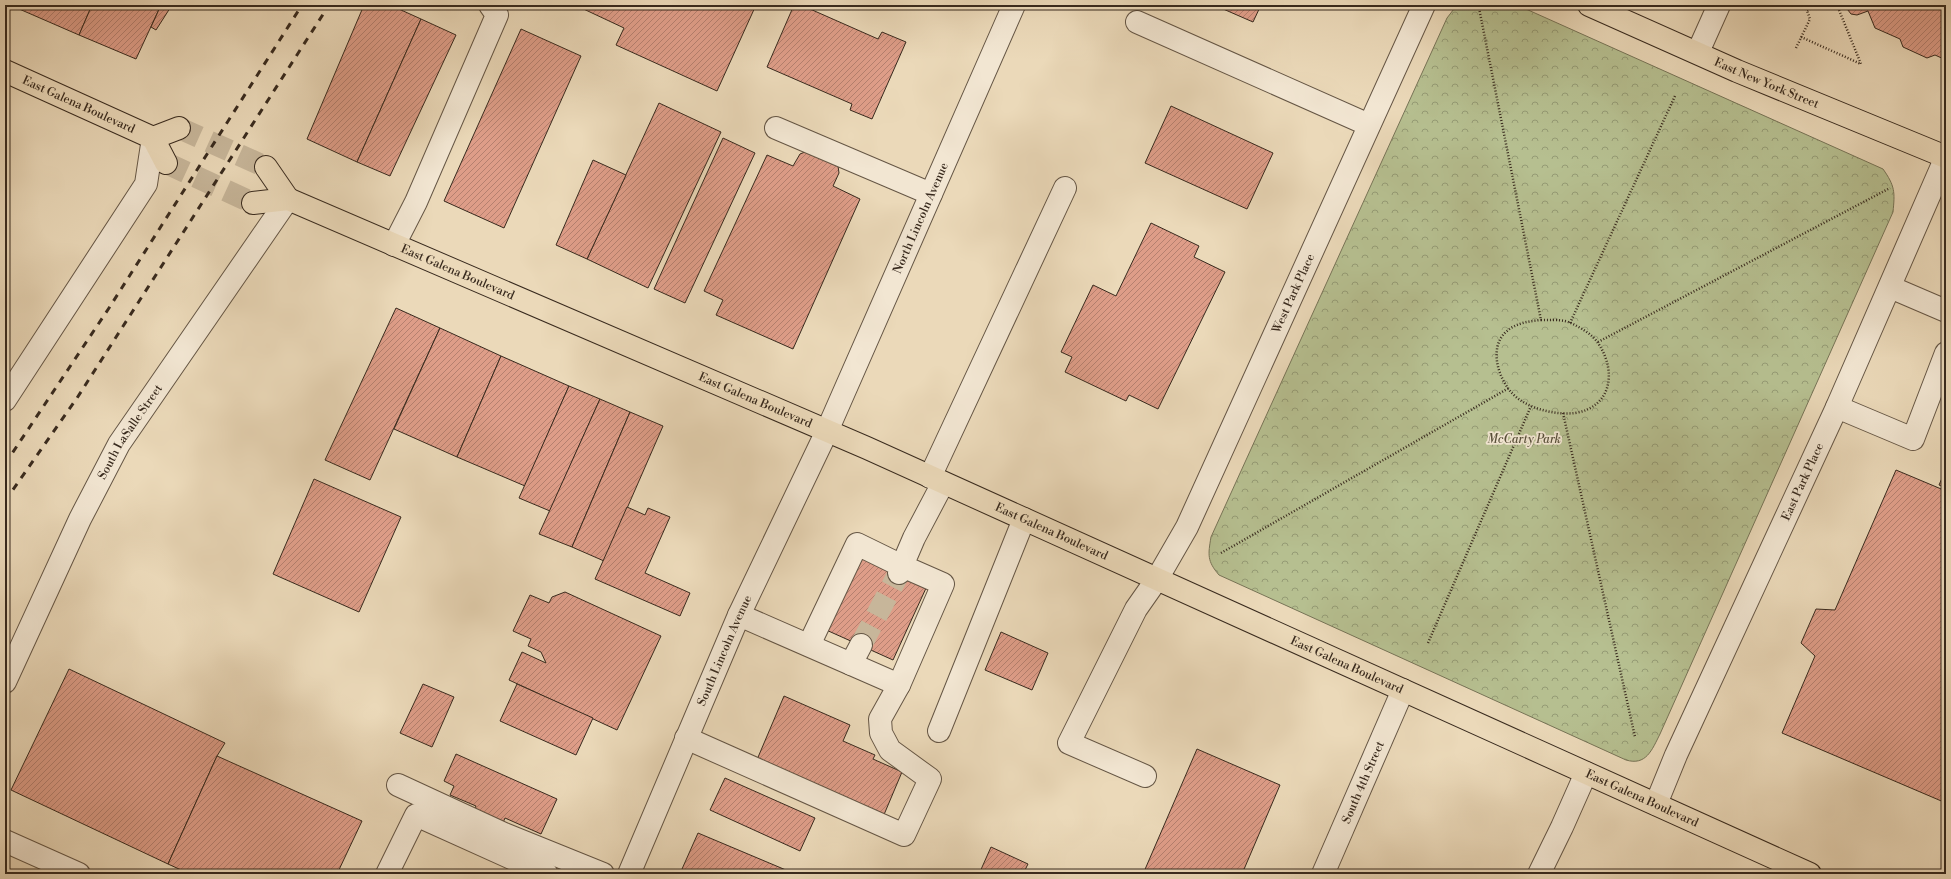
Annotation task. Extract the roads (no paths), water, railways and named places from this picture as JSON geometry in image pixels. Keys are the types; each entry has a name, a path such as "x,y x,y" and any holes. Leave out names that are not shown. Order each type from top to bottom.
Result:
{"main road":[{"name":"East New York Street","path":"1589,5 1698,52 1737,71 1946,157"},
{"name":"East Galena Boulevard","path":"5,71 153,138"},
{"path":"166,163 153,138 179,128"},
{"path":"266,167 288,199"},
{"name":"East Galena Boulevard","path":"253,203 288,199 827,431 1810,874"}],"street":[{"path":"394,245 416,202 497,15 490,5"},
{"name":"North Lincoln Avenue","path":"827,431 1014,5"},
{"name":"West Park Place","path":"1145,776 1069,743 1136,609 1157,579 1187,527 1424,5"},
{"path":"1698,52 1719,5"},
{"path":"1137,22 1369,126"},
{"path":"776,128 931,194"},
{"path":"5,400 146,184 153,138"},
{"name":"East Park Place","path":"1656,804 1676,756 1837,407 1946,157"},
{"path":"900,569 937,480 1065,188"},
{"name":"South LaSalle Street","path":"5,682 80,519 119,444 288,199"},
{"path":"1890,287 1946,311"},
{"path":"1837,407 1913,439 1946,353"},
{"name":"South Lincoln Avenue","path":"629,874 739,615 827,431"},
{"path":"939,731 1024,519"},
{"path":"686,738 904,835 930,779 890,750 881,733 880,719 899,685 943,584 900,569 857,544 809,645"},
{"path":"739,615 809,645 856,654 899,685"},
{"name":"South 4th Street","path":"1323,874 1403,690"},
{"path":"1539,874 1586,773"},
{"path":"398,785 504,834 603,874"},
{"path":"387,874 416,815 547,874"},
{"path":"5,841 79,874"}],"tunnel":[{"path":"179,128 266,167"},
{"path":"166,163 253,203"},
{"path":"861,645 899,573"}],"railway":[{"path":"5,464 109,308 302,5"},
{"path":"5,501 77,398 329,5"}],"park label":[{"name":"McCarty Park","path":"1524,439"}]}
